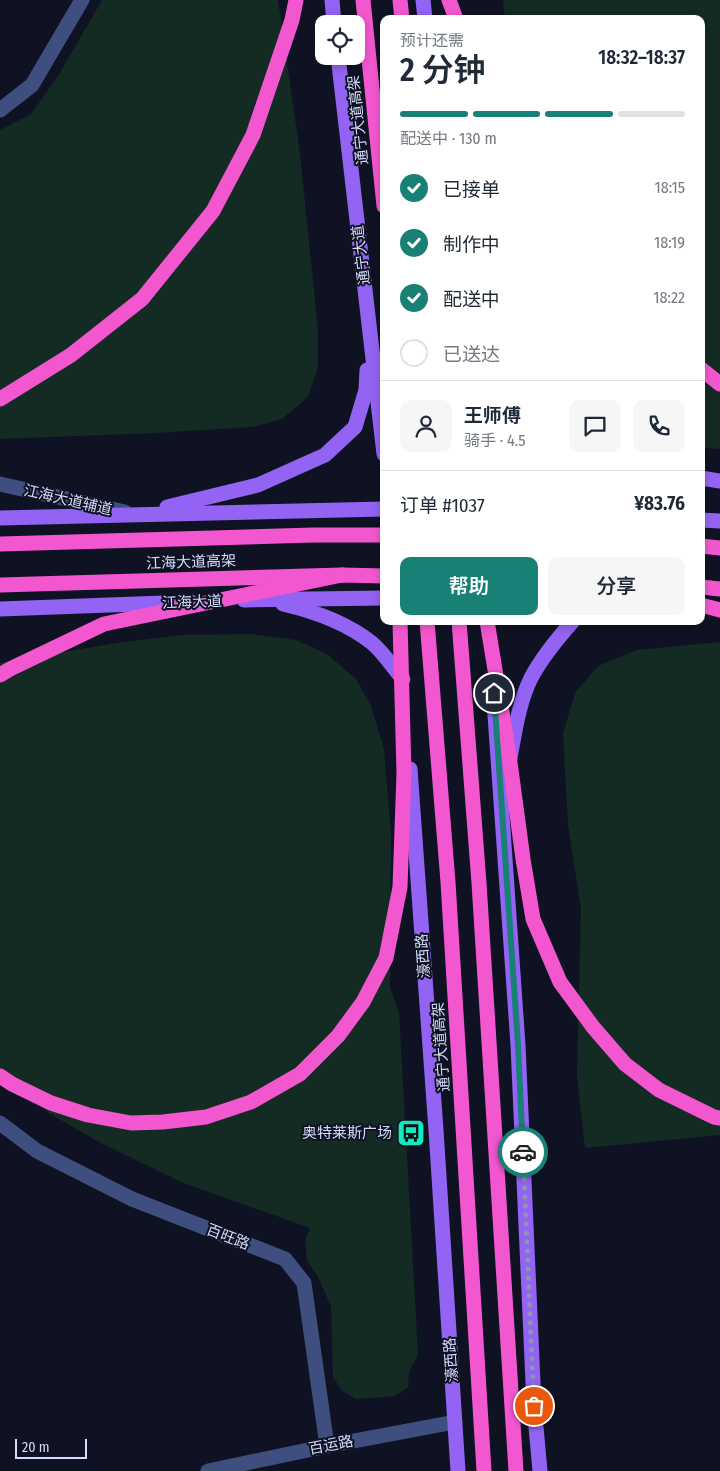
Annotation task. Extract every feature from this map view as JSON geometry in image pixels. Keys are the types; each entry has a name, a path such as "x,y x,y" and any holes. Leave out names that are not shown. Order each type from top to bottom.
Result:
{"highway":[{"path":"0,399 71,355 142,298 213,211 253,135 292,20 296,0"},
{"name":"通宁大道高架","path":"363,0 380,167"},
{"path":"400,0 402,15"},
{"path":"449,0 455,15"},
{"path":"705,372 720,384"},
{"name":"江海大道高架","path":"0,544 313,534 380,535"},
{"path":"705,546 720,548"},
{"path":"0,675 10,668 104,624 342,575"},
{"name":"江海大道高架","path":"0,585 342,575 380,576"},
{"path":"705,587 720,589"},
{"path":"705,607 720,609"},
{"path":"0,1076 51,1103 88,1115 131,1122 163,1122 206,1117 251,1102 300,1074 338,1036 363,1002 386,958 400,887 404,773 399,625"},
{"name":"通宁大道高架","path":"427,625 448,882 484,1471"},
{"path":"459,625 479,883 516,1471"},
{"path":"488,625 533,919 560,982 593,1027 625,1064 660,1090 714,1117 720,1118"}],"main road":[{"path":"332,0 333,15"},
{"path":"423,0 425,15"},
{"name":"通宁大道","path":"339,65 380,420"},
{"path":"136,515 258,485 325,455 355,427 366,390 368,318"},
{"path":"705,479 720,481"},
{"path":"0,518 380,509"},
{"path":"705,520 720,522"},
{"name":"江海大道","path":"0,609 264,599 380,598"},
{"path":"264,599 306,609 348,628 373,644 403,679"},
{"name":"濠西路","path":"399,625 458,1471"},
{"path":"487,625 502,801 518,1045 534,1396 540,1471"},
{"path":"502,801 518,717 530,679 549,648 569,625"}],"street":[{"path":"0,110 32,85 82,0"},
{"name":"江海大道辅道","path":"0,484 136,515"},
{"name":"百旺路","path":"0,1123 37,1151 132,1199 285,1259 304,1283 327,1446"},
{"name":"百运路","path":"208,1471 455,1422"}],"green space":[{"path":"102,0 278,0 300,154 318,330 318,368 308,397 282,419 253,427 0,439 0,130 31,114 58,76"},
{"path":"503,0 720,0 720,449 705,448 705,15 505,15"},
{"path":"250,634 296,640 327,654 356,679 371,706 384,749 391,835 390,988 399,1012 418,1354 409,1372 408,1387 395,1396 356,1399 342,1391 333,1377 331,1306 317,1275 307,1261 305,1241 310,1228 181,1182 97,1141 49,1113 0,1071 0,663 116,643 181,635"},
{"path":"720,642 720,1135 585,1148 577,1076 581,909 568,825 563,734 575,693 598,666 637,650"}],"way so far":[{"path":"523,1152 534,1406"}],"place":[{"name":"奥特莱斯广场","path":"411,1133"}],"route":[{"path":"494,693 518,1045 523,1152"}]}
